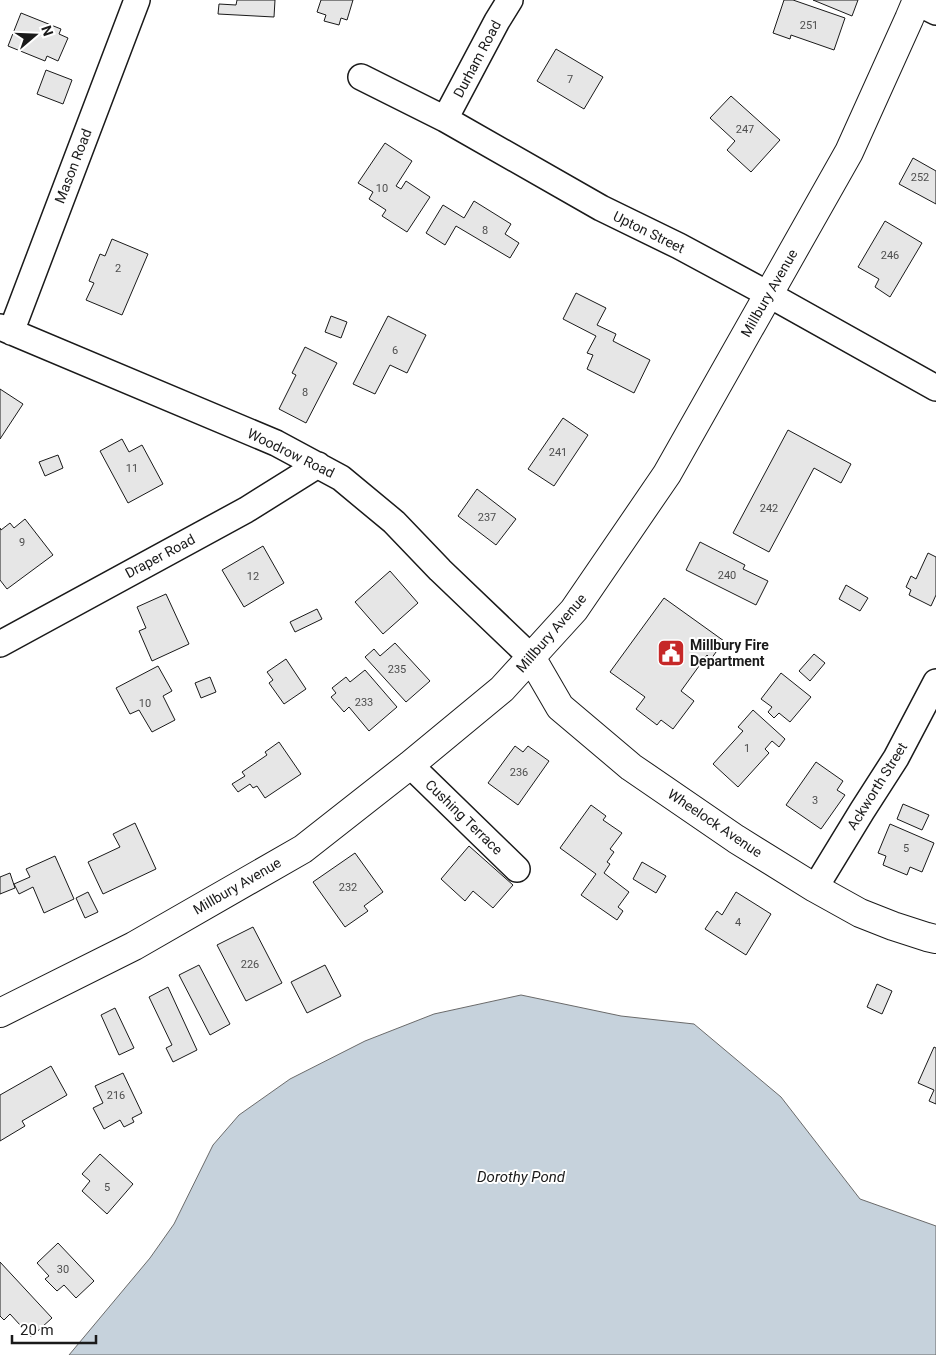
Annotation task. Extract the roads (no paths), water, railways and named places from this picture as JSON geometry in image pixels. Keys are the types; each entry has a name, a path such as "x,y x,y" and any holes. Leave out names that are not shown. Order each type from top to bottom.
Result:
{"main road":[{"name":"Millbury Avenue","path":"0,1013 134,946 303,848 410,765 502,689 574,610 667,474 849,152 923,4"},
{"name":"Wheelock Avenue","path":"531,657 560,707 631,767 736,839 815,888 860,913 893,926 936,939"}],"street":[{"name":"Mason Road","path":"5,329 137,0"},
{"name":"Durham Road","path":"445,120 510,0"},
{"name":"Upton Street","path":"361,77 445,120 601,208 679,246 768,294 936,388"},
{"name":"Woodrow Road","path":"5,329 276,443 341,478 394,522 440,570 531,657"},
{"name":"Draper Road","path":"0,644 246,510 318,465"},
{"name":"Ackworth Street","path":"815,888 896,758 936,682"},
{"name":"Cushing Terrace","path":"410,765 518,869"}],"water":[{"name":"Dorothy Pond","path":"521,995 621,1016 694,1024 781,1097 860,1199 936,1226 936,1355 69,1355 150,1258 174,1224 213,1145 239,1115 290,1079 365,1041 434,1014"}],"place":[{"name":"Millbury Fire Department","path":"671,653"}]}
